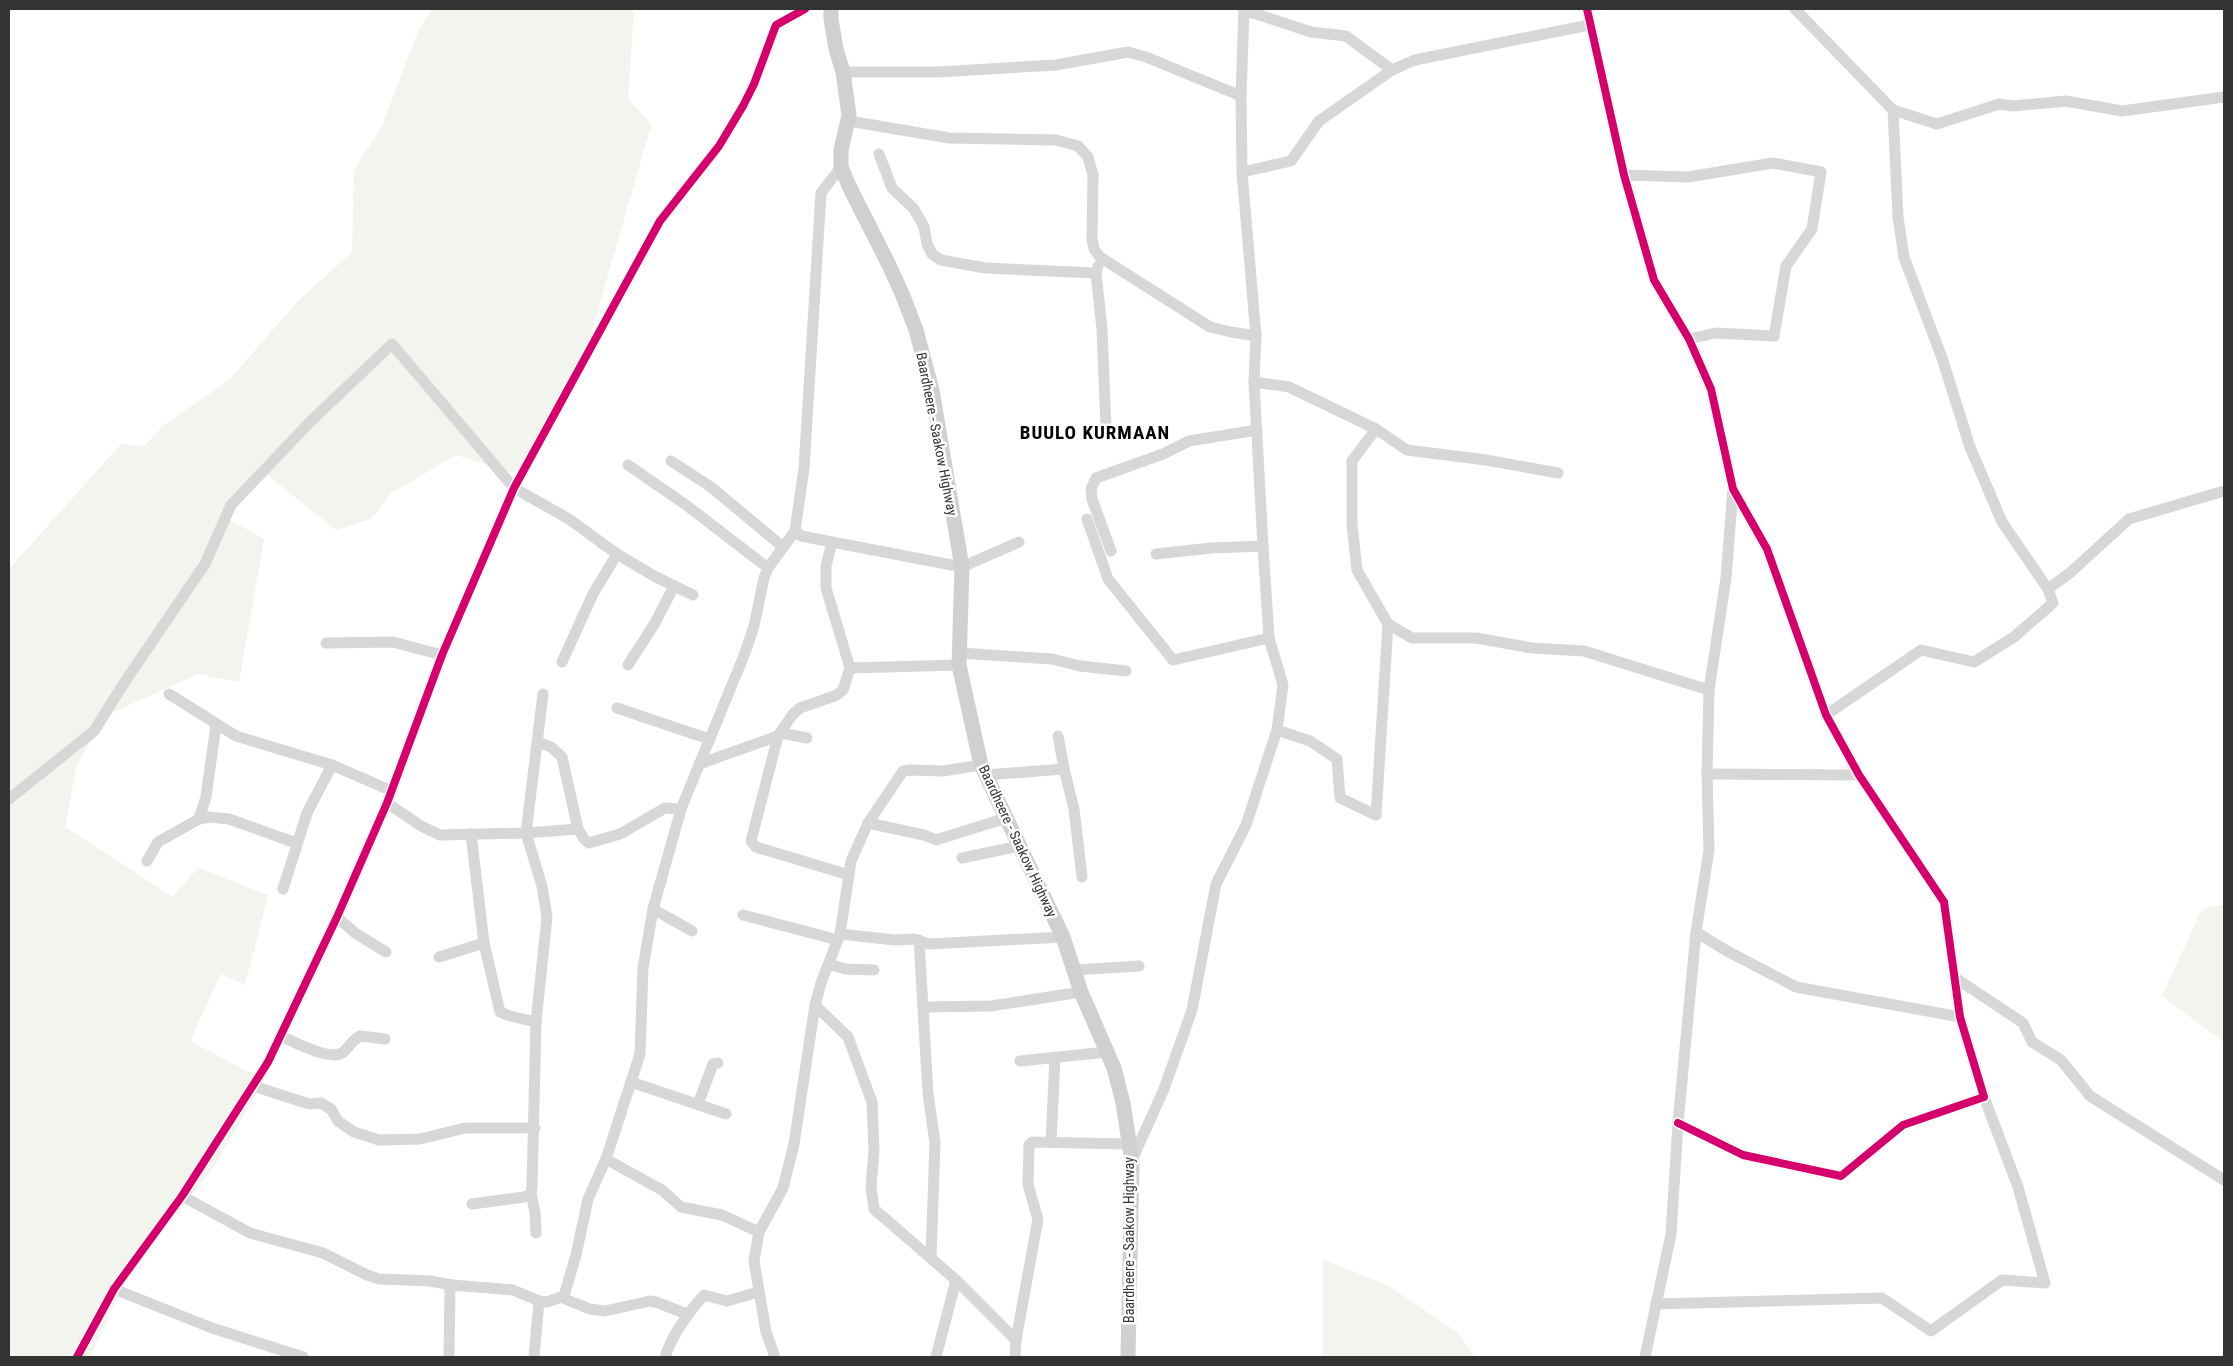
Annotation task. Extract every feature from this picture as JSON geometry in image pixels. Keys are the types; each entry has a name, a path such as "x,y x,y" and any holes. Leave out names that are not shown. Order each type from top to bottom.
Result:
{"main road":[{"name":"Baardheere - Saakow Highway","path":"831,9 830,19 843,72 849,121 840,150 841,167 889,265 916,330 932,390 962,566 959,659 984,770 1062,937 1081,992 1114,1068 1123,1103 1132,1161 1128,1357"}],"street":[{"path":"76,1357 114,1289 182,1196 268,1062 337,918 387,803 442,655 514,488 660,221 719,146 743,106 754,84 776,25 805,9"},
{"path":"1132,1161 1164,1089 1192,1010 1216,884 1246,826 1277,730 1283,685 1269,638 1262,546 1254,382 1256,336 1242,172 1241,96 1244,9 1312,32 1346,36 1392,70"},
{"path":"1587,9 1589,25 1624,175 1654,280 1689,339 1710,389 1733,489 1768,549 1826,715 1859,775 1944,902 1960,1017 1984,1097 2018,1187 2045,1283 2002,1280 1931,1331 1882,1298 1656,1304"},
{"path":"1795,9 1893,110 1937,124 1999,104 2013,106 2066,101 2122,111 2224,97"},
{"path":"1242,172 1291,161 1319,121 1392,70 1415,60 1589,25"},
{"path":"843,72 937,72 1056,65 1128,52 1146,56 1241,96"},
{"path":"1826,715 1921,650 1974,662 2014,637 2053,603 2048,589 2002,522 1970,447 1942,358 1904,257 1898,217 1893,110"},
{"path":"849,121 949,138 1056,140 1078,146 1088,157 1093,175 1092,239 1094,249 1100,257 1210,327 1256,336"},
{"path":"879,154 892,188 914,209 924,227 927,244 932,254 941,260 985,268 1096,273"},
{"path":"1624,175 1688,177 1773,163 1821,172 1812,229 1786,266 1774,336 1716,333 1689,339"},
{"path":"687,1314 674,1307 650,1301 605,1311 590,1309 565,1300 564,1296 576,1255 588,1199 606,1159 640,1054 643,968 653,909 681,809 745,653 768,568 795,531 804,468 821,193 841,167"},
{"path":"1100,257 1096,273 1102,328 1106,427"},
{"path":"9,798 94,731 124,683 205,564 231,505 311,420 392,344 514,488 570,519 617,554 693,595"},
{"path":"1254,382 1289,387 1376,429 1407,450 1486,460 1558,473"},
{"path":"1376,429 1352,461 1352,524 1357,570 1388,624 1412,638 1476,638 1532,648 1584,651 1709,690"},
{"path":"1111,551 1092,499 1092,489 1096,478 1164,454 1189,441 1257,430"},
{"path":"671,462 710,487 783,547"},
{"path":"628,465 686,505 768,568"},
{"path":"1645,1357 1671,1234 1678,1123 1696,932 1709,850 1707,774 1709,690 1726,578 1733,489"},
{"path":"2048,589 2072,572 2129,520 2224,491"},
{"path":"1087,520 1108,579 1174,660 1269,638"},
{"path":"795,531 801,536 962,566 1019,542"},
{"path":"832,542 826,566 826,588 850,668 843,690 837,695 800,708 793,714 779,734 751,841 756,847 849,875"},
{"path":"1156,554 1211,548 1262,546"},
{"path":"562,662 593,594 617,554"},
{"path":"628,665 656,623 674,586"},
{"path":"1277,730 1310,741 1337,759 1340,798 1376,814 1388,624"},
{"path":"326,643 393,642 442,655"},
{"path":"850,668 959,659 1052,658 1080,666 1126,671"},
{"path":"169,694 236,736 332,765 392,791"},
{"path":"536,1233 535,1212 531,1194 535,1128 536,1022 547,918 542,886 526,833 543,694"},
{"path":"617,708 709,740"},
{"path":"198,819 206,797 216,725"},
{"path":"699,764 779,734 806,738"},
{"path":"1058,736 1072,801 1082,877"},
{"path":"538,742 551,747 562,757 578,829 584,839 592,842 620,834 664,808 681,809"},
{"path":"282,889 307,813 332,765"},
{"path":"775,1357 766,1332 754,1261 759,1232 783,1188 794,1144 815,1005 821,983 839,937 851,860 868,823 903,771 1064,768"},
{"path":"1707,774 1859,775"},
{"path":"387,803 420,826 440,835 526,833 578,829"},
{"path":"147,861 158,842 198,819 209,817 229,818 296,842"},
{"path":"868,823 924,835 936,840 1006,818"},
{"path":"471,834 484,943 500,1012 536,1022"},
{"path":"962,858 1020,846"},
{"path":"653,909 692,931"},
{"path":"743,915 839,937 919,940 929,944 1062,937"},
{"path":"337,918 362,938 386,952"},
{"path":"1696,932 1727,951 1796,986 1960,1017"},
{"path":"919,940 928,1093 935,1142 931,1258"},
{"path":"439,957 484,943"},
{"path":"829,964 844,969 874,970"},
{"path":"1074,970 1139,966"},
{"path":"1954,977 2023,1023 2032,1042 2061,1060 2090,1096 2224,1180"},
{"path":"923,1007 991,1006 1081,992"},
{"path":"815,1005 848,1037 872,1102 874,1151 871,1187 874,1209 956,1280 1016,1340"},
{"path":"281,1036 310,1049 332,1055 344,1051 360,1036 385,1039"},
{"path":"1020,1061 1107,1052"},
{"path":"1051,1142 1054,1058"},
{"path":"698,1104 713,1064 718,1063"},
{"path":"630,1082 726,1114"},
{"path":"253,1086 309,1104 322,1103 331,1109 338,1121 354,1132 379,1140 420,1139 465,1128 535,1128"},
{"path":"1678,1123 1742,1155 1841,1176 1903,1126 1984,1097"},
{"path":"1015,1357 1016,1340 1038,1219 1028,1185 1028,1149 1032,1142 1129,1144"},
{"path":"606,1159 662,1190 681,1206 722,1215 759,1232"},
{"path":"472,1204 511,1200 531,1194"},
{"path":"182,1196 250,1233 323,1253 379,1279 430,1281 452,1285 513,1290 539,1301 553,1301 564,1296"},
{"path":"936,1357 956,1280"},
{"path":"449,1357 450,1287 452,1285"},
{"path":"114,1289 272,1353 303,1357"},
{"path":"665,1357 674,1335 687,1314 704,1295 727,1301 758,1292"},
{"path":"534,1357 539,1301"}],"shaded area":[{"path":"432,9 634,9 628,98 651,125 582,366 514,473 456,455 390,494 371,519 336,530 260,469 220,514 264,539 239,682 198,674 107,715 77,764 65,827 173,897 198,868 268,895 245,985 221,974 190,1041 264,1080 214,1167 132,1267 90,1357 9,1357 9,569 121,444 144,446 163,426 230,379 298,301 352,252 354,169 381,128 419,29"},
{"path":"2224,904 2224,1042 2162,996 2202,909"},
{"path":"1323,1259 1387,1285 1457,1332 1475,1357 1323,1357"}],"cycle path":[{"path":"77,1357 114,1289 182,1196 268,1062 337,917 387,803 442,655 514,488 660,221 719,146 743,106 754,84 776,25 805,9"},
{"path":"1587,9 1624,175 1654,280 1689,339 1711,389 1733,489 1767,549 1826,715 1859,775 1944,902 1960,1017 1984,1097 1903,1125 1841,1176 1743,1155 1678,1123"}],"district":[{"name":"BUULO KURMAAN","path":"1095,432"}]}
